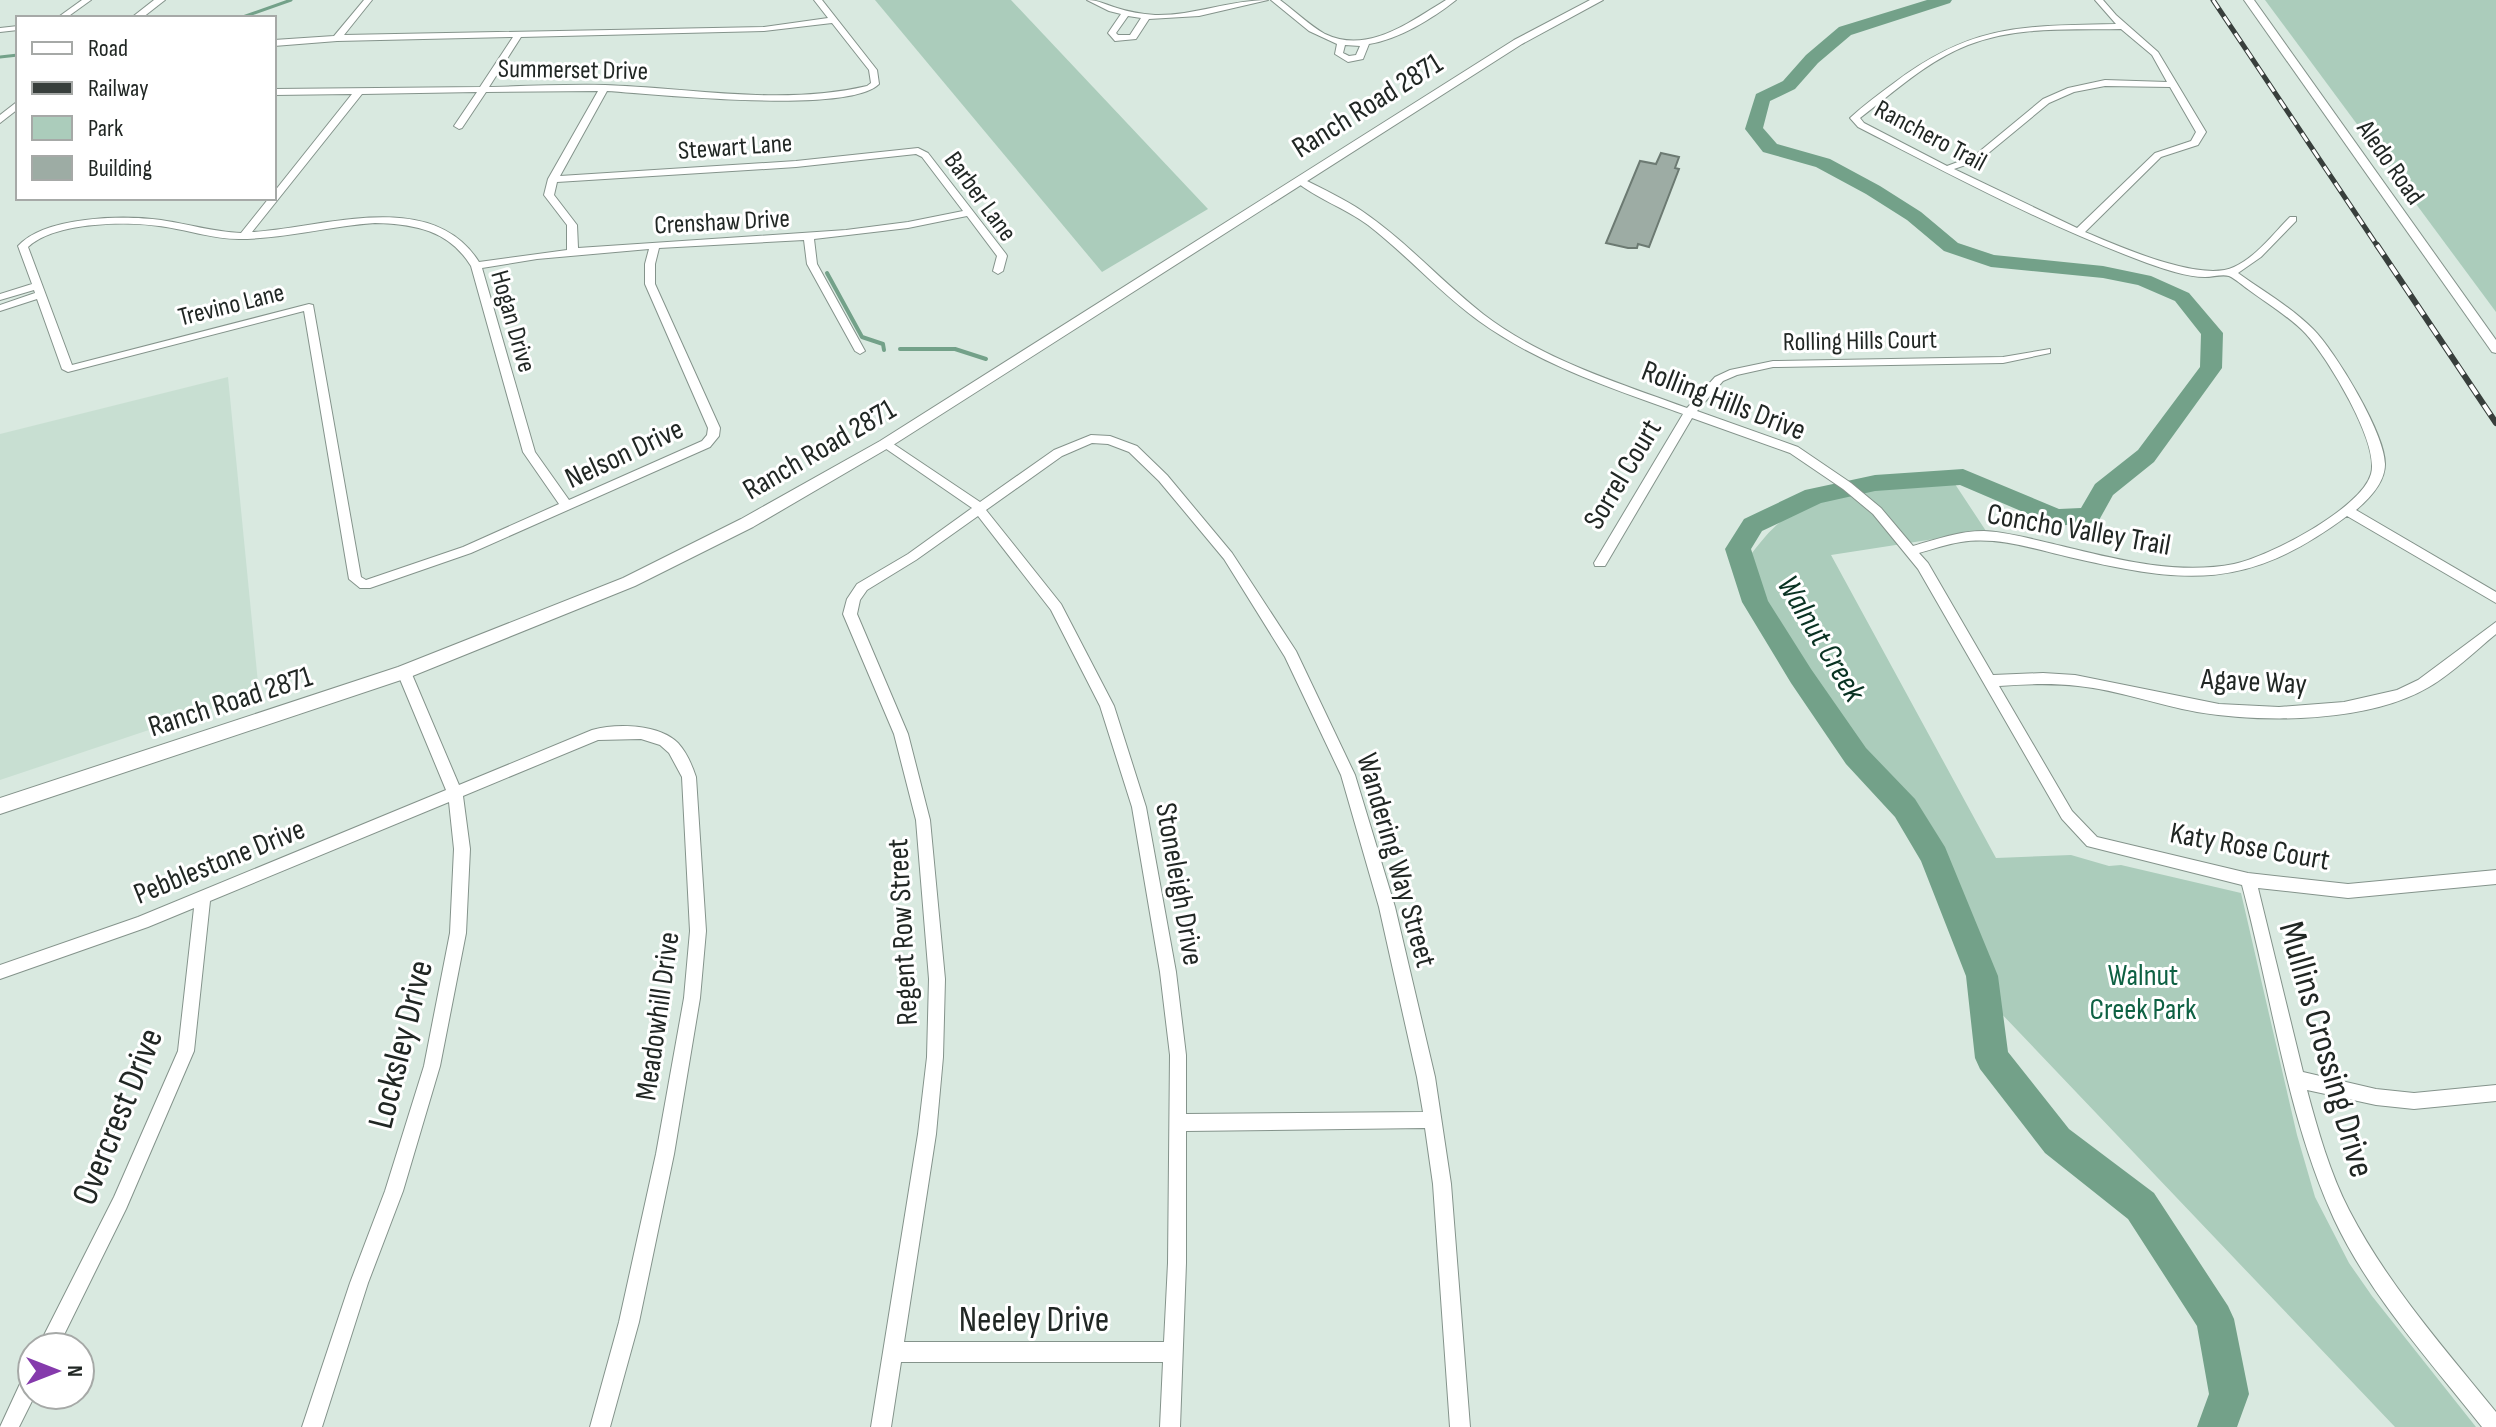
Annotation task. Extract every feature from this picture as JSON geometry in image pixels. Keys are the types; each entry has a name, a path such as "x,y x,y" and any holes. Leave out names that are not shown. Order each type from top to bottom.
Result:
{"main road":[{"name":"Ranch Road 2871","path":"0,806 404,672 629,582 785,503 885,444 1518,42 1598,0"}],"street":[{"path":"64,16 87,0"},
{"path":"139,16 160,0"},
{"path":"337,38 368,0"},
{"path":"276,43 337,38 764,29 833,20 818,0"},
{"path":"1091,0 1126,13 1147,16 1190,16 1264,0"},
{"path":"1275,0 1317,32 1341,43 1365,43 1384,38 1452,0"},
{"path":"2079,232 2158,155 2195,143 2201,132 2155,54 2099,0"},
{"name":"Aledo Road","path":"2249,0 2496,349"},
{"path":"1126,13 1112,33 1115,38 1133,37 1147,16"},
{"name":"Summerset Drive","path":"276,92 604,88 775,99 835,96 870,88 875,84 873,70 833,20"},
{"name":"Ranchero Trail","path":"2123,26 2001,34 1966,43 1922,68 1855,118 1861,125 1946,169 2033,213 2079,232 2160,265 2192,272 2231,273"},
{"path":"459,126 519,34"},
{"path":"1341,43 1339,54 1348,59 1360,57 1365,43"},
{"path":"1946,169 1977,158 2046,101 2071,90 2105,83 2175,85"},
{"path":"572,252 576,232 549,195 553,179 604,88"},
{"path":"276,196 359,91"},
{"path":"0,120 16,106"},
{"name":"Stewart Lane","path":"553,179 796,164 918,151"},
{"name":"Barber Lane","path":"918,151 925,155 1002,256 998,271"},
{"name":"Rolling Hills Drive","path":"1300,181 1357,212 1480,317 1516,341 1596,379 1794,450 1877,511 1912,551 2067,815 2092,842"},
{"path":"244,236 273,200"},
{"name":"Crenshaw Drive","path":"476,266 525,256 572,252 809,238 892,229 969,213"},
{"path":"2231,273 2254,257 2293,219"},
{"name":"Hogan Drive","path":"28,238 39,233 112,222 152,222 220,236 244,236 380,220 419,224 448,234 467,248 476,266 529,452 567,507"},
{"name":"Trevino Lane","path":"28,238 23,246 68,369 309,307 355,579 365,585"},
{"path":"809,238 812,264 860,351"},
{"name":"Nelson Drive","path":"365,585 467,550 706,444 713,436 714,428 650,284 654,247"},
{"name":"Concho Valley Trail","path":"1912,551 1970,536 1998,537 2137,568 2180,573 2224,571 2255,565 2304,543 2347,510 2376,483 2379,459 2369,429 2320,343 2290,316 2231,273"},
{"path":"0,297 38,290"},
{"path":"0,308 38,290"},
{"name":"Rolling Hills Court","path":"1690,412 1719,379 1749,367 2003,360 2046,351"},
{"name":"Sorrel Court","path":"1600,563 1690,412"},
{"name":"Wandering Way Street","path":"980,509 1071,445 1091,439 1110,440 1133,449 1228,556 1291,655 1348,775 1387,907 1426,1077 1442,1184 1460,1427"},
{"name":"Stoneleigh Drive","path":"885,444 952,486 980,509 1056,607 1107,706 1139,807 1166,957 1178,1055 1179,1123 1170,1427"},
{"name":"Regent Row Street","path":"881,1427 927,1134 935,1057 937,979 923,820 901,734 850,614 854,599 862,587 912,557 980,509"},
{"path":"2347,510 2496,598"},
{"name":"Agave Way","path":"1989,681 2079,680 2198,706 2261,712 2331,710 2376,701 2421,685 2496,627"},
{"name":"Locksley Drive","path":"312,1427 359,1283 394,1191 432,1066 458,933 462,849 455,793 404,672"},
{"name":"Meadowhill Drive","path":"455,793 597,734 640,733 671,742 683,756 689,777 698,931 692,998 665,1154 629,1322 600,1427"},
{"name":"Pebblestone Drive","path":"0,972 203,897 455,793"},
{"name":"Katy Rose Court","path":"2092,842 2248,880 2348,891 2496,877"},
{"name":"Mullins Crossing Drive","path":"2248,880 2296,1079 2327,1182 2365,1256 2495,1427"},
{"name":"Overcrest Drive","path":"56,1331 120,1203 186,1051 203,897"},
{"path":"2296,1079 2376,1097 2414,1101 2496,1093"},
{"path":"1179,1123 1433,1120"},
{"name":"Neeley Drive","path":"895,1352 1173,1352"}],"shaded area":[{"path":"228,377 259,693 0,780 0,434"}],"green space":[{"path":"875,0 1011,0 1208,209 1102,272"},
{"path":"2265,0 2496,0 2496,312"},
{"name":"Walnut Creek Park","path":"1953,481 1986,531 1831,555 1996,858 2071,855 2109,866 2121,865 2241,893 2297,1135 2315,1197 2349,1263 2372,1296 2476,1427 2395,1427 1997,1009 1936,846 1773,620 1757,585 1752,553 1781,522 1809,506 1848,495"}],"building":[{"path":"1661,153 1679,157 1675,168 1679,169 1649,247 1638,244 1637,248 1628,248 1606,243 1640,161 1656,164"}],"waterway":[{"path":"246,16 291,0"},
{"name":"Walnut Creek","path":"1944,0 1845,31 1812,59 1789,85 1762,98 1754,129 1770,148 1823,163 1873,190 1914,216 1951,247 1991,261 2103,272 2144,280 2182,297 2212,333 2211,368 2146,456 2104,490 2089,516 2056,518 1963,477 1875,483 1814,496 1753,525 1738,549 1755,602 1801,676 1856,756 1905,808 1934,856 1982,976 1992,1058 2057,1141 2141,1206 2215,1319 2229,1394 2217,1427"},
{"path":"0,57 16,55"},
{"path":"827,273 862,337 883,344 884,350"},
{"path":"900,349 955,349 986,359"}],"railway":[{"path":"2213,0 2378,247"},
{"path":"2377,245 2496,423"}]}
